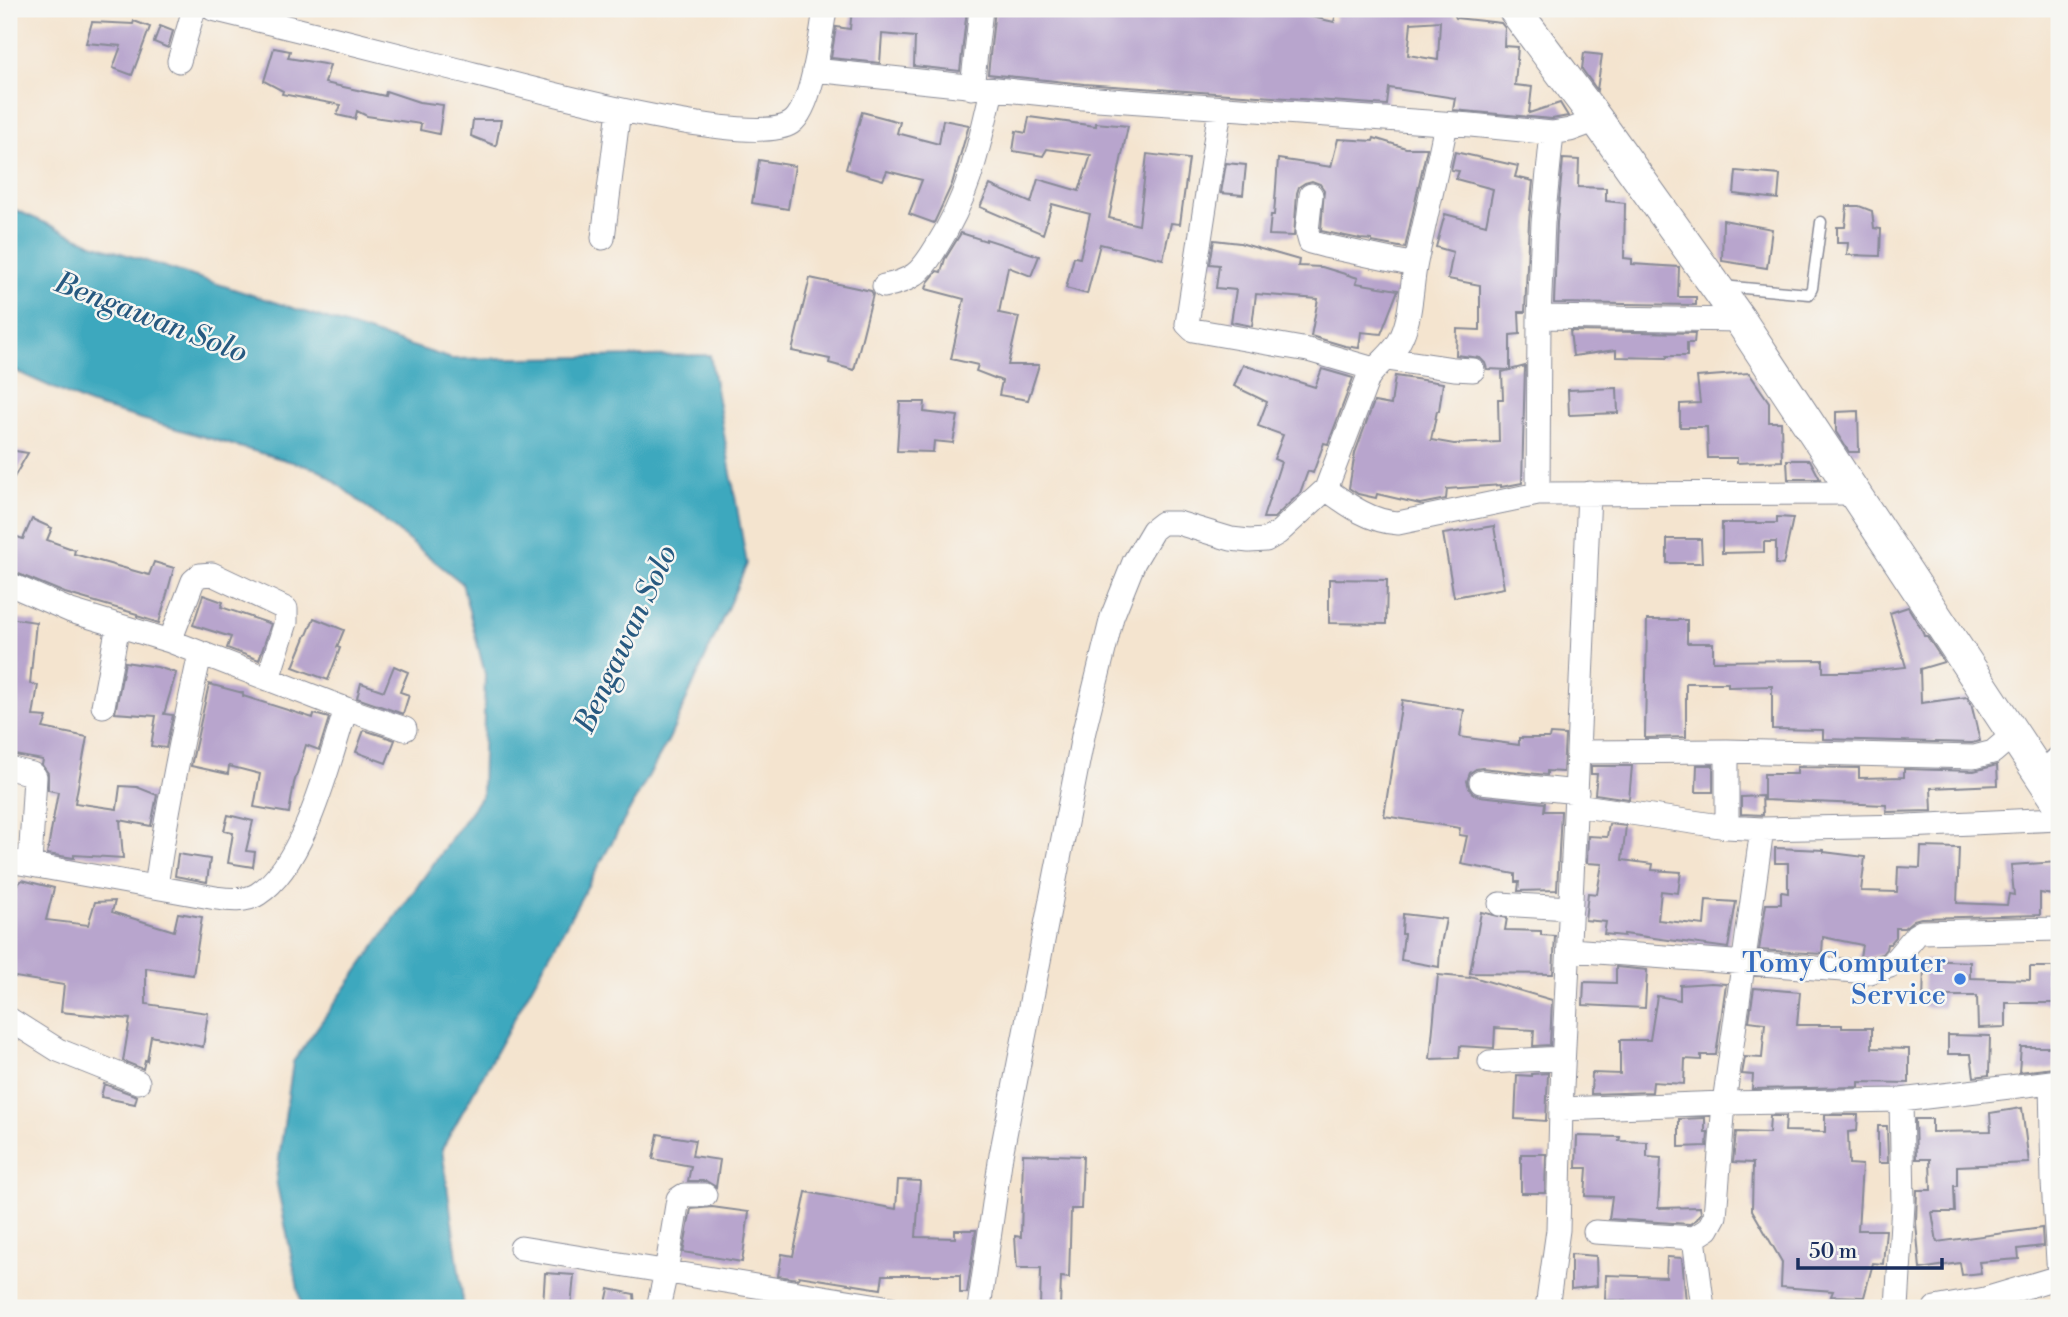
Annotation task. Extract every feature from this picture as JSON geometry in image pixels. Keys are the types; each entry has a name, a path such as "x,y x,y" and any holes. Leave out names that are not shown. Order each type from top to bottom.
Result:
{"street":[{"path":"179,61 194,9"},
{"path":"213,9 619,110 701,125 753,129 776,129 791,123 804,105 825,9"},
{"path":"884,286 916,274 944,234 967,189 974,168 982,89 981,9"},
{"path":"1514,9 1740,320 2014,734 2048,759 2059,803"},
{"path":"814,69 982,89 1552,133 1570,130 1597,120"},
{"path":"1220,109 1187,324 1194,330 1380,364 1473,370"},
{"path":"603,238 619,110"},
{"path":"979,1308 1001,1155 1084,732 1112,617 1134,562 1153,530 1161,523 1178,523 1231,539 1266,540 1278,533 1326,489 1368,377 1396,347 1403,334 1446,124"},
{"path":"1538,494 1539,317 1552,133"},
{"path":"1311,195 1307,232 1310,242 1415,265"},
{"path":"1539,317 1740,320"},
{"path":"1326,489 1380,521 1398,523 1538,494 1856,493"},
{"path":"1547,1308 1558,1230 1563,1058 1589,493"},
{"path":"170,641 193,581 200,575 212,574 286,609 286,622 268,679"},
{"path":"9,584 71,611 170,641 405,729"},
{"path":"103,705 118,625"},
{"path":"156,887 178,751 201,654"},
{"path":"9,768 35,777 19,863 226,899 250,898 260,893 282,870 297,846 315,802 346,709"},
{"path":"1578,752 1727,751 1974,757 1993,752 2014,734"},
{"path":"1727,751 1727,827"},
{"path":"1481,782 1727,827 1907,826 2059,819"},
{"path":"1595,1232 1694,1238 1708,1229 1714,1216 1724,1103 1762,828"},
{"path":"1500,904 1571,908"},
{"path":"1570,950 1870,972 1890,966 1921,932 2059,929"},
{"path":"9,1019 58,1050 138,1083"},
{"path":"1490,1062 1563,1058"},
{"path":"1561,1109 1901,1100 2055,1081 2059,1277 1985,1299 1935,1308"},
{"path":"1897,1308 1903,1204 1901,1100"},
{"path":"658,1308 678,1199 688,1194 705,1195"},
{"path":"1694,1238 1703,1308"},
{"path":"520,1248 666,1272 758,1298 891,1308"}],"lane":[{"path":"1716,286 1809,294 1821,222"}],"water":[{"name":"Bengawan Solo","path":"9,207 93,244 452,359 710,355 747,564 669,739 442,1149 464,1308 302,1308 276,1180 293,1062 482,795 485,674 462,583 320,470 89,404 9,368"}],"building":[{"path":"852,9 967,9 960,71 914,66 915,37 882,34 880,63 831,58 836,27 850,29"},
{"path":"995,9 1300,9 1299,14 1334,22 1337,9 1452,9 1456,18 1501,23 1505,28 1504,46 1518,47 1515,85 1532,87 1529,113 1560,103 1568,116 1552,119 1453,110 1455,98 1389,88 1387,105 1084,84 988,74","holes":["1440,21 1438,60 1408,55 1411,23"]},
{"path":"134,21 150,27 132,75 113,68 121,46 86,43 92,22 133,24"},
{"path":"160,26 173,31 168,48 154,42"},
{"path":"274,48 290,51 288,58 330,65 325,83 385,96 386,91 419,102 443,105 439,134 420,130 421,124 367,116 357,111 355,119 337,115 341,105 282,94 283,91 264,81"},
{"path":"1584,53 1602,55 1597,90 1582,69"},
{"path":"862,112 900,122 897,133 939,144 943,120 969,125 952,184 934,223 909,214 922,180 887,171 883,180 846,169"},
{"path":"1029,117 1096,126 1096,123 1128,126 1109,218 1139,225 1147,154 1189,159 1180,224 1171,223 1163,259 1100,244 1087,294 1066,288 1074,257 1080,258 1090,214 1052,204 1043,234 980,207 990,185 1031,203 1038,179 1079,191 1091,155 1047,149 1043,156 1013,151 1016,131 1026,133"},
{"path":"473,120 501,120 496,146 471,136"},
{"path":"1374,138 1406,148 1427,148 1405,248 1321,231 1324,190 1320,184 1312,181 1299,187 1297,193 1294,236 1269,235 1271,215 1274,215 1278,159 1331,167 1338,139 1373,141"},
{"path":"1455,152 1518,166 1515,177 1533,181 1525,312 1519,312 1520,334 1510,335 1510,370 1487,369 1480,358 1456,355 1457,329 1480,330 1480,285 1448,279 1453,252 1436,247 1445,214 1486,225 1493,189 1456,179 1459,171 1451,170"},
{"path":"1563,159 1579,160 1578,187 1606,188 1606,201 1625,203 1624,258 1632,259 1632,264 1679,267 1678,297 1696,297 1696,305 1554,303"},
{"path":"759,160 795,166 788,209 752,203"},
{"path":"1226,163 1246,165 1243,195 1221,193"},
{"path":"1736,171 1780,175 1778,199 1734,194"},
{"path":"1847,206 1859,206 1872,211 1874,228 1881,229 1880,256 1847,255 1848,243 1837,243 1837,227 1845,227"},
{"path":"1723,220 1772,229 1767,268 1722,261"},
{"path":"961,233 1039,256 1031,276 1008,267 999,313 1019,317 1008,365 1039,365 1028,400 999,395 1002,381 976,371 978,365 951,359 964,299 926,289 937,271 941,272 945,259"},
{"path":"1214,240 1240,243 1299,260 1298,266 1322,267 1358,278 1356,283 1398,290 1381,334 1361,332 1359,348 1311,336 1318,299 1256,294 1252,326 1231,322 1236,290 1216,288 1219,265 1210,264"},
{"path":"810,278 871,291 873,294 854,370 829,363 830,359 792,351"},
{"path":"1570,331 1695,333 1694,343 1687,343 1687,356 1667,358 1616,357 1616,350 1573,356"},
{"path":"1243,365 1315,387 1322,369 1353,378 1328,444 1324,443 1313,473 1308,471 1300,493 1274,518 1263,518 1281,462 1274,459 1283,435 1258,426 1267,402 1234,386"},
{"path":"1525,366 1522,483 1501,487 1447,489 1446,499 1420,504 1377,494 1376,498 1358,494 1349,488 1355,453 1374,402 1391,405 1395,376 1443,383 1431,440 1454,444 1499,442 1498,399 1503,399 1502,372"},
{"path":"1749,373 1769,402 1769,422 1781,422 1782,461 1737,463 1737,458 1708,458 1707,427 1680,427 1680,404 1700,403 1697,377"},
{"path":"1617,388 1618,413 1569,415 1568,390"},
{"path":"900,402 925,402 924,412 958,416 953,443 934,441 933,452 897,451"},
{"path":"1858,411 1859,452 1849,452 1836,432 1836,412"},
{"path":"9,450 28,453 9,486"},
{"path":"1787,460 1810,460 1820,479 1788,479"},
{"path":"1777,517 1793,518 1783,565 1776,564 1776,542 1764,542 1764,552 1722,553 1722,523 1777,523"},
{"path":"32,519 52,528 47,540 75,550 74,554 149,575 154,562 174,568 159,623 65,593 9,570 9,534 23,539"},
{"path":"1494,526 1504,588 1454,597 1443,534"},
{"path":"1667,539 1701,539 1702,563 1667,563"},
{"path":"1329,579 1387,580 1386,624 1329,623"},
{"path":"203,595 223,602 221,607 271,624 259,660 227,648 231,637 193,625"},
{"path":"1908,607 1924,636 1927,636 1944,662 1920,669 1921,703 1967,697 1971,703 1980,741 1972,743 1823,739 1823,730 1772,729 1772,686 1728,687 1728,683 1686,683 1686,737 1645,738 1647,620 1687,620 1687,643 1713,643 1713,661 1823,660 1823,672 1857,672 1906,667 1890,613"},
{"path":"9,618 36,622 30,684 38,685 33,716 47,717 43,728 87,737 75,803 117,809 120,786 137,787 157,795 151,826 120,820 123,858 74,855 74,858 47,854 58,792 48,790 48,773 42,765 43,760 9,754"},
{"path":"314,618 344,630 328,680 293,667"},
{"path":"125,662 176,673 164,714 173,715 166,748 151,746 156,716 115,713"},
{"path":"394,666 408,672 400,692 409,695 403,714 357,698 361,683 384,691"},
{"path":"209,684 313,718 314,714 329,718 319,750 306,745 294,783 289,813 254,807 260,774 229,766 228,774 191,766"},
{"path":"1402,700 1464,710 1460,737 1519,745 1519,738 1565,735 1563,772 1547,771 1547,775 1482,768 1470,773 1467,781 1473,794 1479,796 1545,803 1544,811 1561,811 1557,890 1518,891 1519,882 1515,882 1515,874 1461,864 1467,836 1459,835 1460,828 1384,816"},
{"path":"364,730 395,740 386,763 356,752"},
{"path":"1697,765 1713,765 1713,792 1696,792"},
{"path":"1997,765 1998,785 1931,788 1932,811 1887,812 1886,805 1764,800 1764,774 1797,774 1797,767 1859,768 1859,778 1904,777 1904,769 1974,771"},
{"path":"1591,766 1632,766 1629,799 1595,794 1597,774 1591,774"},
{"path":"1762,796 1763,815 1741,814 1741,797"},
{"path":"228,815 253,821 246,851 255,852 253,867 228,863 233,833 224,831"},
{"path":"1609,824 1626,826 1622,860 1653,864 1652,870 1681,872 1678,893 1661,891 1658,920 1704,925 1706,900 1736,902 1728,948 1624,934 1604,934 1606,922 1585,920 1588,893 1597,894 1602,864 1587,863 1588,836 1607,837"},
{"path":"1921,847 1959,848 1957,903 2007,905 2009,894 2014,895 2011,865 2059,862 2059,896 2040,893 2040,915 1914,920 1904,928 1896,928 1896,937 1887,944 1882,954 1868,958 1860,957 1862,945 1823,937 1822,954 1759,950 1766,904 1781,904 1781,892 1788,893 1788,863 1775,863 1775,848 1824,850 1865,857 1861,891 1897,892 1898,867 1920,868"},
{"path":"178,854 210,859 207,882 175,876"},
{"path":"22,880 54,888 46,920 88,925 95,902 115,901 112,912 174,931 178,913 202,917 193,975 146,968 146,1004 208,1013 203,1047 151,1036 143,1069 123,1061 130,1019 61,1012 64,985 9,976 9,894"},
{"path":"1481,912 1507,918 1505,930 1541,931 1541,935 1555,936 1553,974 1470,973"},
{"path":"1403,914 1446,919 1439,967 1401,960"},
{"path":"1924,960 1970,962 1970,978 2030,980 2030,967 2053,967 2053,1003 2006,1003 2006,1027 1978,1028 1977,996 1944,996 1944,1008 1923,1007"},
{"path":"1616,967 1647,970 1645,1008 1583,1005 1584,982 1616,983"},
{"path":"1438,975 1470,976 1552,1000 1550,1045 1533,1046 1534,1030 1495,1028 1494,1048 1460,1046 1459,1058 1430,1059"},
{"path":"1726,984 1716,1055 1701,1055 1701,1060 1685,1059 1684,1084 1653,1082 1652,1092 1591,1094 1592,1073 1620,1074 1620,1040 1650,1040 1657,996 1680,1000 1680,985"},
{"path":"1754,988 1800,992 1797,1025 1872,1028 1872,1048 1909,1049 1909,1083 1859,1082 1859,1087 1752,1089 1753,1075 1742,1074 1745,1057 1762,1058 1765,1023 1749,1021"},
{"path":"1948,1035 1990,1036 1989,1075 1974,1077 1971,1054 1948,1054"},
{"path":"2021,1047 2054,1047 2054,1068 2019,1072"},
{"path":"1548,1073 1546,1121 1515,1119 1517,1075"},
{"path":"104,1084 137,1096 135,1104 101,1097"},
{"path":"2022,1108 2029,1163 1957,1166 1957,1186 1954,1186 1955,1212 1932,1212 1937,1242 2042,1228 2043,1246 2018,1249 2019,1259 1979,1262 1981,1273 1962,1275 1960,1263 1920,1269 1916,1223 1917,1190 1931,1190 1930,1159 1916,1159 1915,1119 1932,1119 1932,1132 1991,1131 1990,1113"},
{"path":"1825,1115 1858,1115 1857,1131 1848,1132 1849,1164 1862,1165 1858,1230 1886,1230 1883,1264 1873,1263 1864,1297 1831,1296 1833,1291 1781,1287 1782,1262 1752,1210 1753,1163 1733,1162 1736,1132 1769,1133 1770,1116 1786,1116 1785,1131 1825,1132"},
{"path":"1705,1118 1707,1146 1679,1147 1679,1119"},
{"path":"1878,1126 1887,1126 1888,1163 1878,1163"},
{"path":"658,1134 695,1140 692,1156 720,1160 716,1187 706,1181 688,1181 691,1166 653,1159"},
{"path":"1577,1136 1620,1137 1619,1141 1647,1142 1647,1157 1661,1158 1658,1208 1700,1207 1701,1213 1690,1224 1609,1219 1612,1197 1585,1196 1587,1168 1576,1168"},
{"path":"1023,1154 1083,1156 1081,1209 1071,1209 1069,1278 1061,1277 1060,1308 1040,1308 1041,1268 1017,1268 1015,1236 1021,1237"},
{"path":"1521,1154 1546,1154 1545,1193 1521,1193"},
{"path":"898,1180 920,1181 916,1237 955,1238 955,1230 976,1230 967,1293 960,1293 960,1275 883,1275 881,1289 799,1276 798,1279 778,1276 782,1254 793,1256 806,1192 896,1209"},
{"path":"712,1207 749,1212 742,1262 683,1252 691,1209"},
{"path":"1571,1254 1596,1256 1597,1286 1571,1289"},
{"path":"1667,1257 1682,1258 1686,1302 1662,1301 1660,1308 1633,1308 1633,1301 1605,1300 1606,1275 1666,1277"},
{"path":"545,1273 574,1275 571,1307 543,1305"},
{"path":"609,1289 634,1294 635,1308 605,1308"}],"place":[{"name":"Tomy Computer Service","path":"1960,979"}]}
